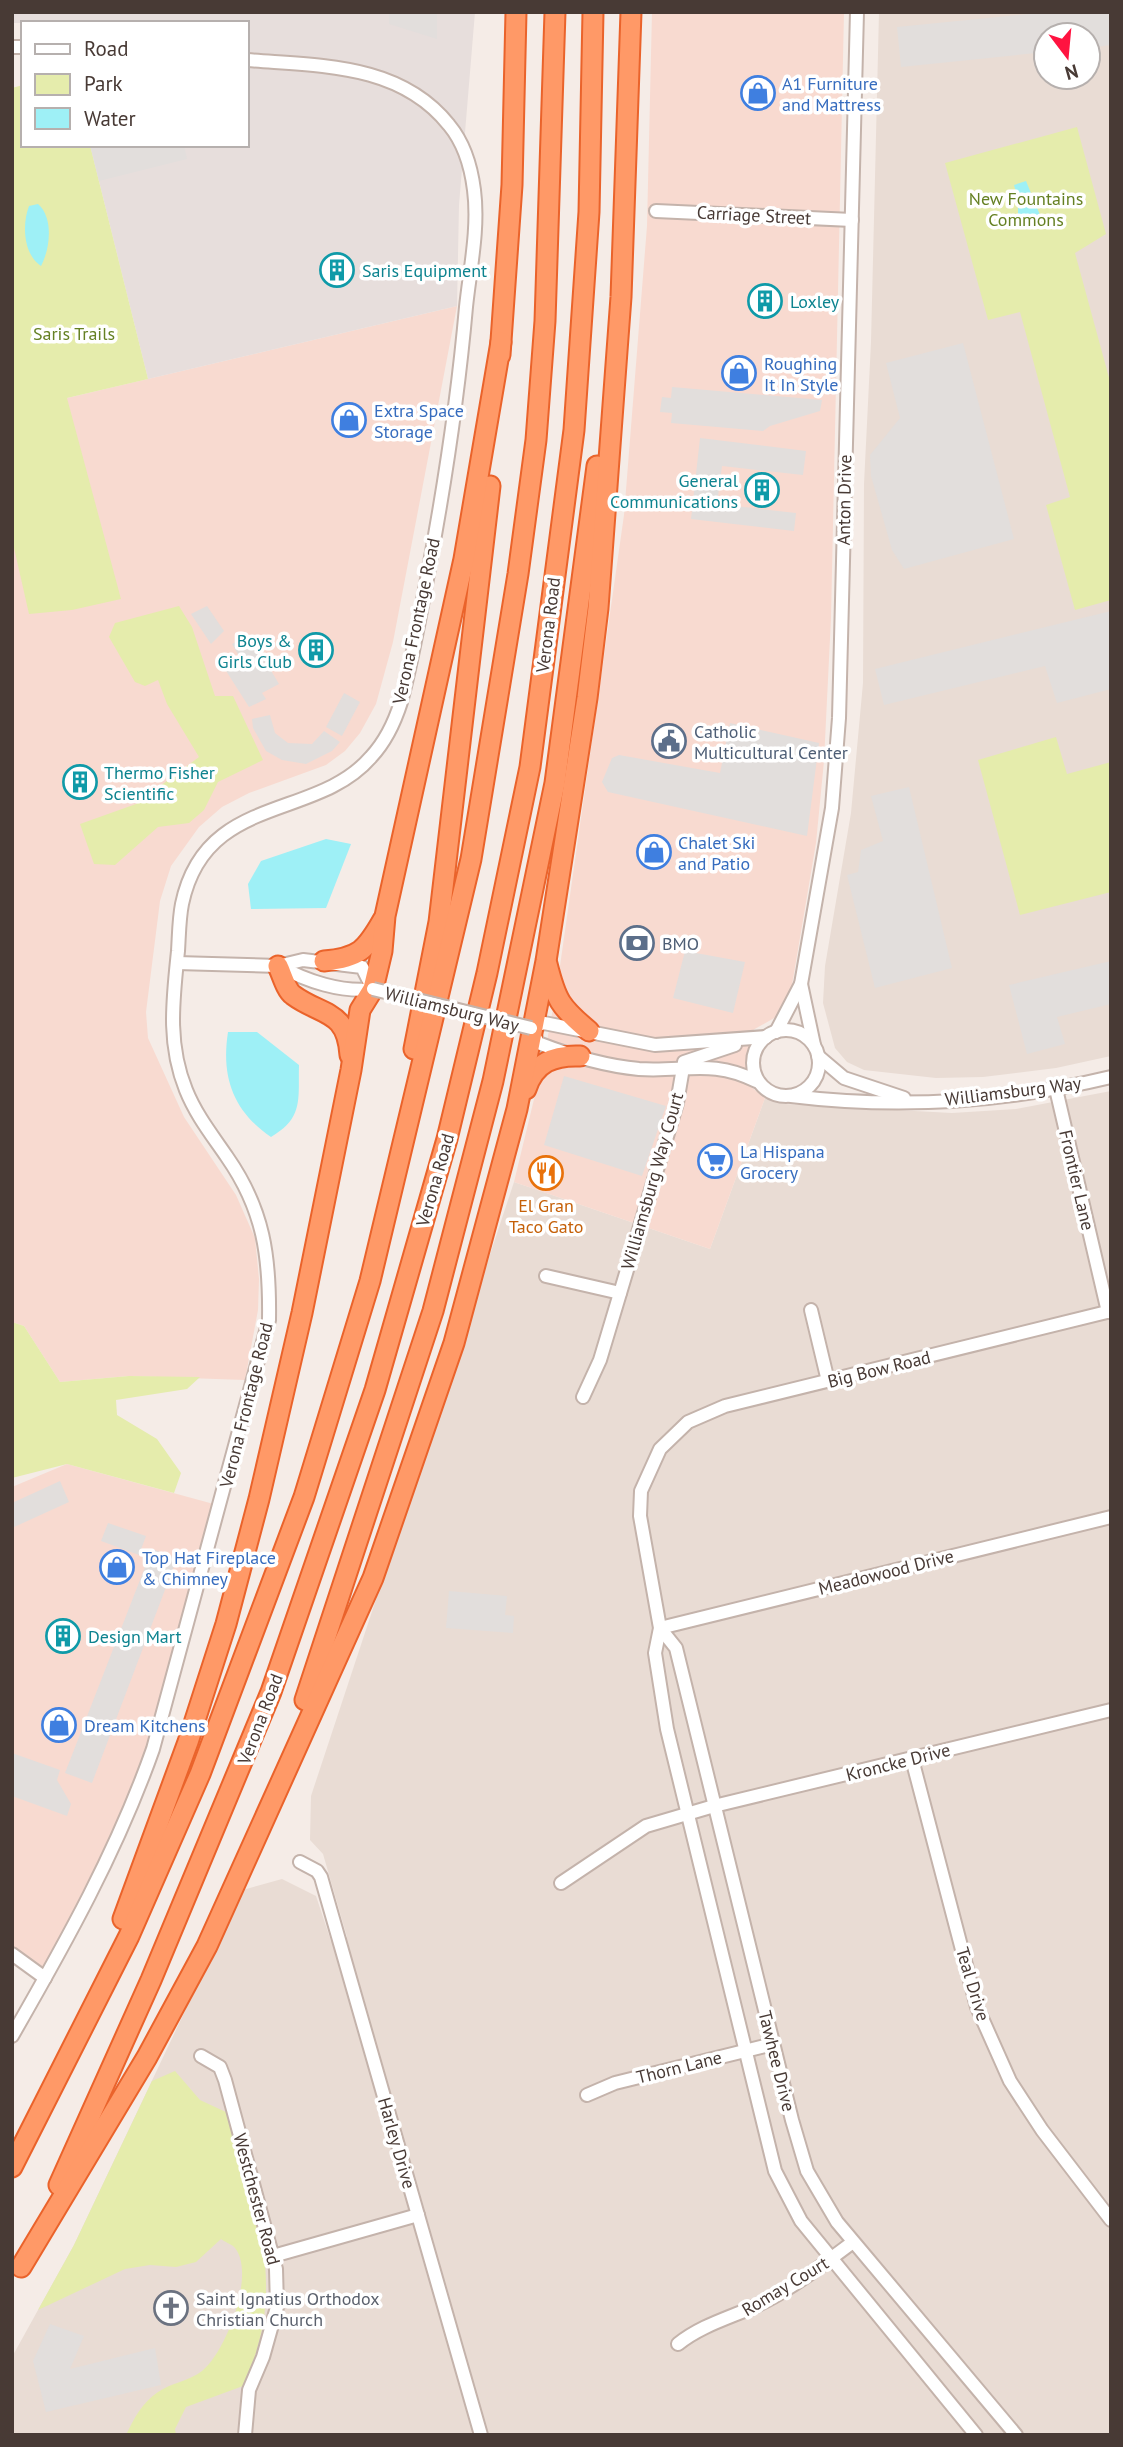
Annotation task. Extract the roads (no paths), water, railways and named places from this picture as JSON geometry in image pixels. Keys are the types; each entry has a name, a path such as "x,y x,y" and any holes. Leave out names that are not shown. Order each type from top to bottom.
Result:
{"highway":[{"path":"395,1181 415,1045 439,922 492,471 512,185 516,12"},
{"name":"Verona Road","path":"12,2167 129,1936 200,1774 281,1563 336,1396 370,1281 471,859 518,574 536,440 545,321 555,12"},
{"name":"Verona Road","path":"16,2274 151,1980 271,1692 375,1390 447,1139 487,973 530,767 574,430 589,212 593,12"},
{"path":"16,2274 147,2057 207,1946 373,1578 454,1343 517,1109 546,961 598,608 621,297 631,12"},
{"path":"275,1791 433,1311 493,1081 555,783 621,297"},
{"path":"81,2029 158,1830 226,1624 260,1499 299,1326 351,1070 360,1010 373,989 383,951 385,916 464,559 501,342"},
{"path":"324,961 358,954 372,940 385,916"},
{"path":"546,961 556,998 569,1014 590,1031"},
{"path":"278,966 291,994 332,1016 341,1025 349,1049 351,1070"},
{"path":"517,1109 529,1079 545,1061 559,1055 580,1056"}],"street":[{"name":"Anton Drive","path":"771,1034 801,984 831,819 839,718 857,12"},
{"name":"Verona Frontage Road","path":"12,2036 113,1853 153,1749 269,1320 270,1269 261,1224 248,1190 200,1119 186,1090 174,1052 170,1015 182,906 188,885 204,855 244,819 314,794 345,779 371,758 391,728 400,704 420,616 448,458 475,214 470,165 461,142 423,98 396,83 363,71 248,60"},
{"name":"Carriage Street","path":"656,211 852,220"},
{"name":"Williamsburg Way","path":"177,963 278,966 303,960 324,961 362,967 373,989"},
{"name":"Williamsburg Way","path":"278,966 299,977 354,992 373,989 531,1028 544,1023 655,1045 749,1040"},
{"name":"Anton Drive","path":"801,984 816,1051"},
{"name":"Williamsburg Way","path":"531,1028 538,1043 580,1056 636,1069 720,1067 757,1081"},
{"path":"797,1032 816,1051 816,1077 801,1093 791,1096 770,1092 757,1081 754,1055 771,1034 797,1032"},
{"name":"Williamsburg Way","path":"681,1069 690,1058 771,1034"},
{"name":"Williamsburg Way","path":"816,1051 844,1078 914,1101"},
{"name":"Williamsburg Way Court","path":"583,1397 600,1360 677,1103 681,1069"},
{"name":"Williamsburg Way","path":"791,1096 836,1101 974,1100 1055,1089 1111,1077"},
{"name":"Frontier Lane","path":"1055,1089 1109,1312"},
{"name":"Williamsburg Way Court","path":"546,1276 620,1293"},
{"path":"811,1310 828,1381"},
{"name":"Big Bow Road","path":"660,1449 688,1422 703,1414 1109,1312"},
{"name":"Tawhee Drive","path":"660,1449 641,1491 640,1516 660,1628 655,1653 667,1730 775,2171 801,2221 976,2435"},
{"name":"Meadowood Drive","path":"660,1628 1111,1517"},
{"name":"Tawhee Drive","path":"660,1628 676,1648 807,2172 822,2200 853,2242 1016,2435"},
{"name":"Kroncke Drive","path":"561,1883 631,1833 686,1814 1111,1710"},
{"name":"Teal Drive","path":"912,1759 977,2007 1010,2081 1042,2130 1111,2220"},
{"name":"Harley Drive","path":"300,1862 317,1871 321,1877 481,2435"},
{"path":"12,1954 45,1978"},
{"name":"Thorn Lane","path":"587,2095 615,2083 773,2044"},
{"name":"Westchester Road","path":"201,2056 219,2067 225,2080 273,2256 277,2307 263,2357 249,2390 245,2435"},
{"path":"273,2256 418,2215"},
{"name":"Romay Court","path":"678,2344 696,2330 766,2301 853,2242"}],"water":[{"path":"1026,181 1040,215 1018,222 1018,199 1014,185"},
{"path":"38,204 46,217 49,234 47,251 41,266 27,246 25,230 29,206"},
{"path":"326,839 351,844 326,908 251,909 248,884 261,861"},
{"path":"228,1032 257,1032 299,1065 298,1098 294,1115 282,1130 271,1137 247,1116 233,1092 226,1064"}],"place":[{"name":"A1 Furniture and Mattress","path":"758,93"},
{"name":"Saris Equipment","path":"337,270"},
{"name":"Loxley","path":"765,301"},
{"name":"Roughing It In Style","path":"739,373"},
{"name":"Extra Space Storage","path":"349,420"},
{"name":"General Communications","path":"762,490"},
{"name":"Boys & Girls Club","path":"316,650"},
{"name":"Catholic Multicultural Center","path":"669,741"},
{"name":"Thermo Fisher Scientific","path":"80,782"},
{"name":"Chalet Ski and Patio","path":"654,852"},
{"name":"BMO","path":"637,943"},
{"name":"La Hispana Grocery","path":"715,1161"},
{"name":"El Gran Taco Gato","path":"546,1173"},
{"name":"Top Hat Fireplace & Chimney","path":"117,1567"},
{"name":"Design Mart","path":"63,1636"},
{"name":"Dream Kitchens","path":"59,1725"},
{"name":"Saint Ignatius Orthodox Christian Church","path":"171,2308"}],"park label":[{"name":"New Fountains Commons","path":"1026,208"},
{"name":"Saris Trails","path":"74,333"}]}
